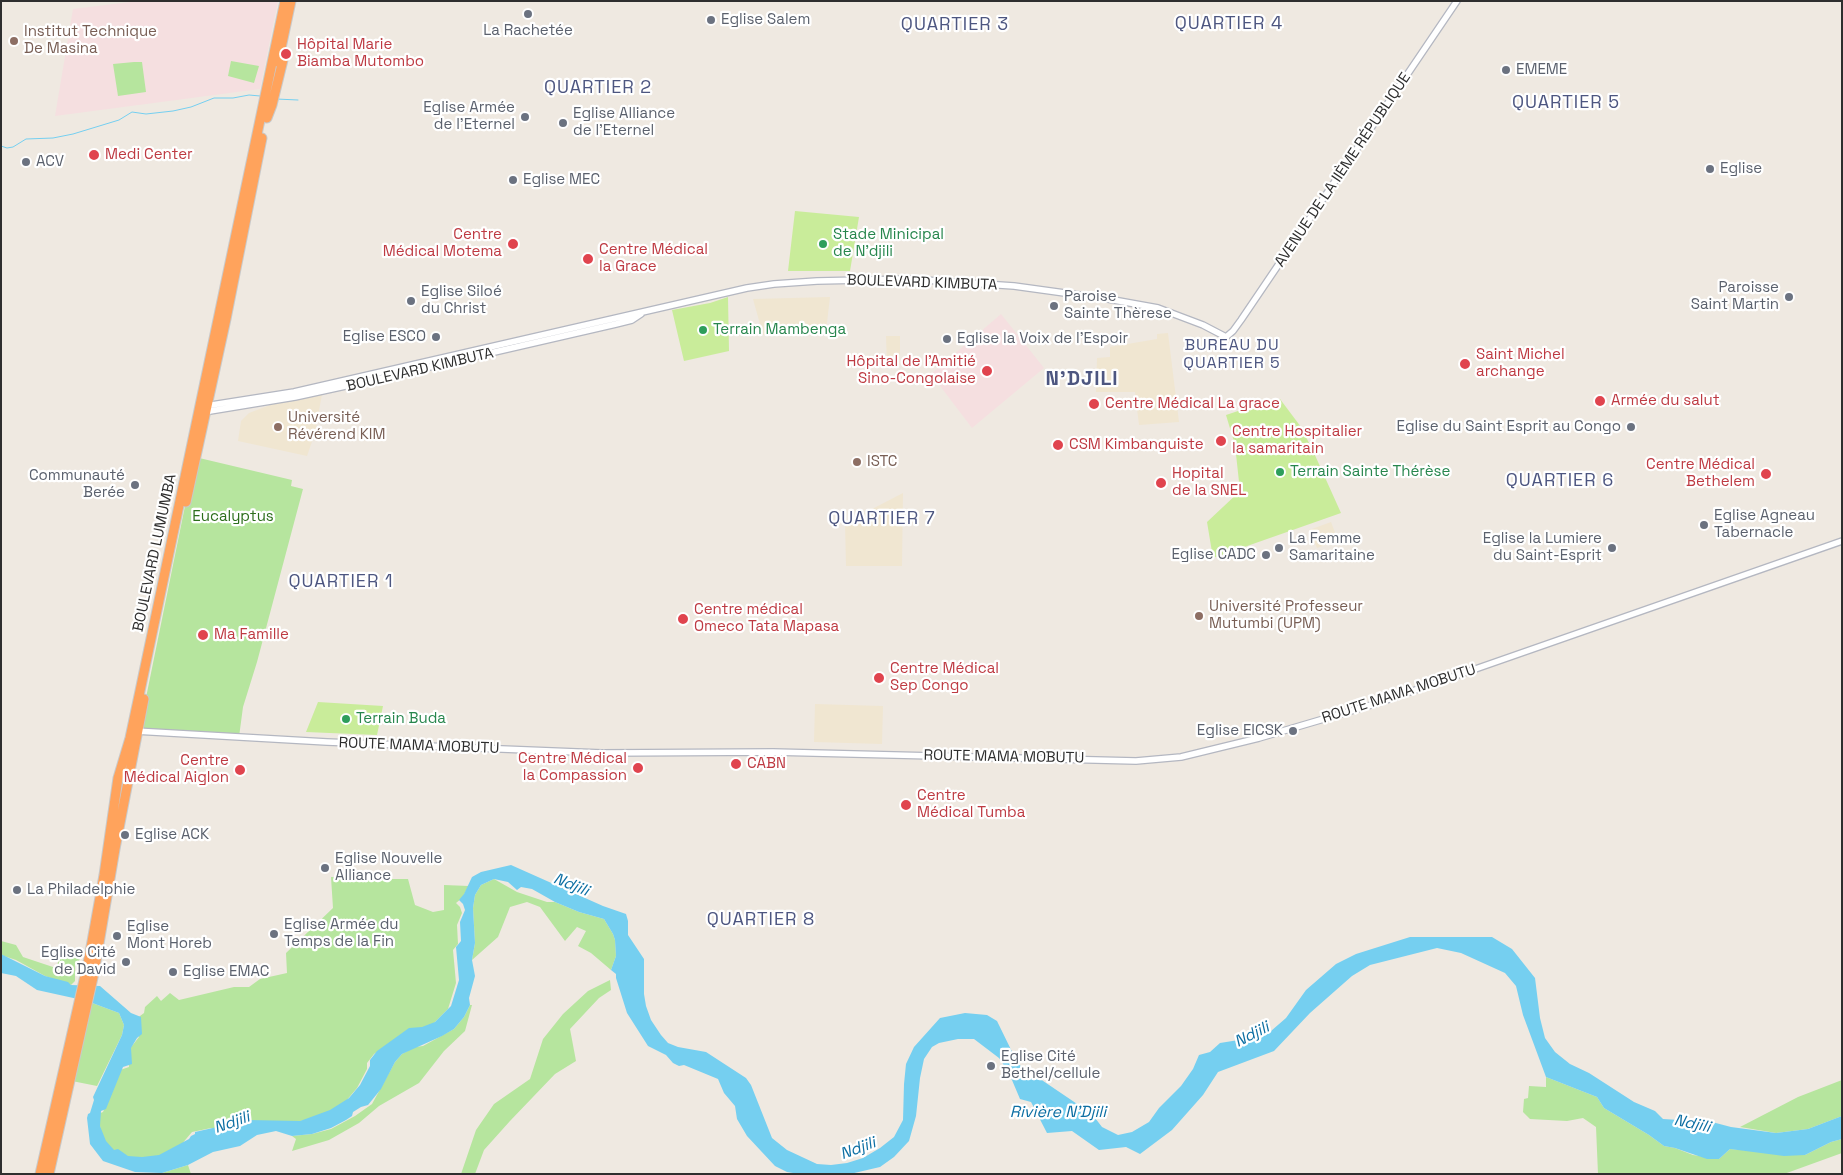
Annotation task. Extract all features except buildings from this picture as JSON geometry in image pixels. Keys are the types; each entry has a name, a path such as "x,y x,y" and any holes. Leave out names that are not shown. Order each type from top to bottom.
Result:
{"highway":[{"path":"267,100 283,1"},
{"path":"267,100 291,1"},
{"path":"267,100 296,1"},
{"name":"BOULEVARD LUMUMBA","path":"81,1012 81,994 90,973 119,826 135,731 162,611 267,100"},
{"path":"40,1174 90,973"},
{"path":"49,1174 81,1012"}],"street":[{"name":"AVENUE DE LA IIÈME RÉPUBLIQUE","path":"1226,336 1233,331 1241,320 1457,1"},
{"name":"BOULEVARD KIMBUTA","path":"203,409 324,391 631,317 698,298 774,284 817,280 895,279 1014,286 1151,306 1203,325 1226,336"},
{"name":"ROUTE MAMA MOBUTU","path":"135,731 327,742 586,753 773,752 1136,761 1181,757 1253,739 1378,703 1842,541"}],"shaded area":[{"path":"138,1 278,1 260,89 55,116 73,9"},
{"path":"830,297 826,331 763,335 753,299"},
{"name":"Hôpital de l'Amitié Sino-Congolaise","path":"1001,314 1044,368 972,428 931,374"},
{"path":"1168,333 1179,422 1139,425 1135,392 1096,392 1097,358 1110,357 1110,347 1157,339 1157,334"},
{"path":"886,336 900,336 900,365 887,365"},
{"name":"Université Révérend KIM","path":"322,394 315,433 307,456 238,441 241,421 249,413 278,402"},
{"path":"903,493 902,566 846,566 845,523"},
{"path":"1331,522 1338,540 1317,548 1309,530"},
{"path":"815,704 883,706 882,744 814,742"}],"green space":[{"path":"231,61 259,66 254,83 228,76"},
{"path":"142,62 146,92 118,96 113,64"},
{"name":"Stade Minicipal de N'djili","path":"795,211 859,217 850,271 788,271"},
{"name":"Terrain Mambenga","path":"728,297 729,351 684,361 672,310 710,303"},
{"name":"Terrain Sainte Thérèse","path":"1280,399 1301,427 1341,513 1213,558 1207,522 1240,491 1235,445 1226,415 1244,409 1255,409"},
{"name":"Eucalyptus","path":"195,457 292,480 291,486 303,489 257,662 243,707 239,737 139,732"},
{"name":"Terrain Buda","path":"318,702 383,706 377,735 306,732"},
{"path":"331,877 408,879 415,905 433,912 444,910 444,885 469,886 462,898 456,903 462,913 457,925 458,944 453,950 456,983 448,1009 432,1025 399,1037 374,1054 367,1063 367,1069 357,1088 346,1101 327,1113 310,1120 218,1129 211,1128 192,1132 181,1145 161,1156 125,1159 103,1144 98,1114 103,1112 120,1070 129,1067 128,1051 139,1037 136,1019 144,1013 145,1007 157,996 161,1001 170,993 179,1000 234,987 249,987 260,979 287,973 286,953 333,908"},
{"path":"494,879 517,892 547,902 555,902 579,912 604,919 615,940 616,956 611,970 591,953 578,946 586,931 577,927 565,941 540,907 527,902 510,907 498,937 472,960 475,943 473,908 475,895 481,885"},
{"path":"1,941 16,945 23,957 56,968 61,954 80,959 75,966 75,981 71,985 45,976 16,960 4,956 1,954"},
{"path":"610,980 611,990 599,998 570,1029 576,1061 555,1074 484,1150 475,1174 461,1174 476,1130 494,1104 530,1079 543,1039 563,1014 588,991"},
{"path":"87,1001 119,1013 124,1025 122,1035 97,1086 72,1081"},
{"path":"470,1005 472,1005 465,1031 444,1051 419,1083 379,1106 359,1123 329,1140 292,1151 296,1139 292,1136 312,1134 331,1129 372,1104 395,1062 402,1054 415,1047 423,1046 454,1029 464,1017"},
{"path":"1546,1077 1597,1097 1604,1108 1664,1146 1693,1155 1719,1159 1730,1149 1805,1155 1831,1142 1842,1139 1842,1153 1784,1174 1598,1174 1596,1127 1583,1118 1567,1121 1530,1119 1523,1112 1524,1099 1528,1098 1529,1086 1546,1087"},
{"path":"1842,1080 1842,1116 1808,1129 1776,1133 1740,1127 1798,1097"},
{"path":"188,1165 191,1174 135,1173 162,1173"}],"water":[{"name":"Rivière N'Djili","path":"511,865 603,906 626,914 628,935 644,959 646,1006 651,1020 661,1035 668,1043 678,1047 706,1052 746,1078 751,1085 772,1138 787,1150 817,1164 847,1163 863,1158 894,1137 903,1120 906,1064 914,1047 940,1018 965,1013 987,1015 997,1021 1018,1064 1092,1114 1102,1127 1118,1135 1132,1132 1149,1122 1159,1108 1181,1086 1193,1069 1199,1055 1210,1052 1220,1043 1245,1039 1271,1031 1286,1018 1306,990 1336,964 1356,954 1410,937 1492,937 1512,949 1535,978 1540,1018 1545,1038 1555,1052 1570,1064 1589,1073 1634,1102 1655,1111 1663,1119 1712,1122 1731,1127 1776,1133 1808,1129 1842,1116 1842,1139 1831,1142 1805,1155 1784,1156 1730,1149 1719,1159 1707,1159 1664,1146 1604,1108 1597,1097 1546,1077 1523,1015 1516,986 1505,973 1461,953 1437,948 1370,965 1352,976 1310,1013 1274,1051 1218,1072 1203,1095 1172,1130 1140,1154 1126,1147 1099,1150 1072,1131 1047,1133 1031,1102 1020,1099 1009,1073 999,1058 974,1039 958,1039 939,1043 932,1047 924,1059 916,1116 909,1141 894,1157 880,1167 850,1174 799,1174 787,1172 775,1166 747,1136 737,1119 735,1106 724,1093 718,1079 684,1065 679,1066 673,1063 666,1055 648,1046 627,1013 616,974 611,970 616,956 615,940 604,919 579,912 555,902 532,889 521,887 517,890 508,882 494,879 481,885 475,895 473,908 475,943 472,960 475,976 469,998 470,1005 464,1017 454,1029 402,1054 395,1062 381,1089 368,1105 361,1107 353,1112 352,1116 331,1128 312,1134 292,1136 276,1131 257,1135 240,1146 213,1152 188,1165 162,1173 135,1172 103,1161 90,1144 87,1118 94,1100 93,1097 122,1035 124,1025 119,1013 87,1001 37,990 16,976 1,973 1,954 45,976 68,982 71,985 100,986 131,1013 141,1017 142,1034 131,1048 132,1064 123,1067 106,1109 101,1111 100,1126 106,1141 114,1150 118,1149 128,1156 159,1155 189,1139 195,1132 248,1120 300,1121 330,1110 349,1098 360,1085 370,1066 370,1060 377,1051 409,1028 422,1027 435,1022 451,1006 459,980 456,947 461,941 460,922 465,910 459,900 472,877 481,872"}],"waterway":[{"path":"1,146 7,148 13,147 26,139 53,138 73,134 119,120 132,112 146,114 173,111 191,107 214,98 260,96"},
{"path":"276,99 298,100"}],"place":[{"name":"La Rachetée","path":"528,14"},
{"name":"Eglise Salem","path":"711,20"},
{"name":"Institut Technique De Masina","path":"14,41"},
{"name":"Hôpital Marie Biamba Mutombo","path":"286,54"},
{"name":"EMEME","path":"1506,70"},
{"name":"Eglise Armée de l'Eternel","path":"525,117"},
{"name":"Eglise Alliance de l'Eternel","path":"563,123"},
{"name":"Medi Center","path":"94,155"},
{"name":"ACV","path":"26,162"},
{"name":"Eglise","path":"1710,169"},
{"name":"Eglise MEC","path":"513,180"},
{"name":"Centre Médical Motema","path":"513,244"},
{"name":"Stade Minicipal de N'djili","path":"823,244"},
{"name":"Centre Médical la Grace","path":"588,259"},
{"name":"Paroisse Saint Martin","path":"1789,297"},
{"name":"Eglise Siloé du Christ","path":"411,301"},
{"name":"Paroise Sainte Thèrese","path":"1054,306"},
{"name":"Terrain Mambenga","path":"703,330"},
{"name":"Eglise ESCO","path":"436,337"},
{"name":"Eglise la Voix de l'Espoir","path":"947,339"},
{"name":"Saint Michel archange","path":"1465,364"},
{"name":"Hôpital de l'Amitié Sino-Congolaise","path":"987,371"},
{"name":"Armée du salut","path":"1600,401"},
{"name":"Centre Médical La grace","path":"1094,404"},
{"name":"Université Révérend KIM","path":"278,427"},
{"name":"Eglise du Saint Esprit au Congo","path":"1631,427"},
{"name":"Centre Hospitalier la samaritain","path":"1221,441"},
{"name":"CSM Kimbanguiste","path":"1058,445"},
{"name":"ISTC","path":"857,462"},
{"name":"Terrain Sainte Thérèse","path":"1280,472"},
{"name":"Centre Médical Bethelem","path":"1766,474"},
{"name":"Hopital de la SNEL","path":"1161,483"},
{"name":"Communauté Berée","path":"135,485"},
{"name":"Eglise Agneau Tabernacle","path":"1704,525"},
{"name":"La Femme Samaritaine","path":"1279,548"},
{"name":"Eglise la Lumiere du Saint-Esprit","path":"1612,548"},
{"name":"Eglise CADC","path":"1266,555"},
{"name":"Université Professeur Mutumbi (UPM)","path":"1199,616"},
{"name":"Centre médical Omeco Tata Mapasa","path":"683,619"},
{"name":"Ma Famille","path":"203,635"},
{"name":"Centre Médical Sep Congo","path":"879,678"},
{"name":"Terrain Buda","path":"346,719"},
{"name":"Eglise EICSK","path":"1293,731"},
{"name":"CABN","path":"736,764"},
{"name":"Centre Médical la Compassion","path":"638,768"},
{"name":"Centre Médical Aiglon","path":"240,770"},
{"name":"Centre Médical Tumba","path":"906,805"},
{"name":"Eglise ACK","path":"125,835"},
{"name":"Eglise Nouvelle Alliance","path":"325,868"},
{"name":"La Philadelphie","path":"17,890"},
{"name":"Eglise Armée du Temps de la Fin","path":"274,934"},
{"name":"Eglise Mont Horeb","path":"117,936"},
{"name":"Eglise Cité de David","path":"126,962"},
{"name":"Eglise EMAC","path":"173,972"},
{"name":"Eglise Cité Bethel/cellule","path":"991,1066"}],"district":[{"name":"QUARTIER 4","path":"1229,24"},
{"name":"QUARTIER 3","path":"955,25"},
{"name":"QUARTIER 2","path":"598,88"},
{"name":"QUARTIER 5","path":"1566,103"},
{"name":"BUREAU DU QUARTIER 5","path":"1232,355"},
{"name":"N'DJILI","path":"1082,380"},
{"name":"QUARTIER 6","path":"1560,481"},
{"name":"QUARTIER 7","path":"882,519"},
{"name":"QUARTIER 1","path":"341,582"},
{"name":"QUARTIER 8","path":"761,920"}],"water label":[{"name":"Ndjili","path":"571,885"},
{"name":"Ndjili","path":"1252,1035"},
{"name":"Ndjili","path":"232,1123"},
{"name":"Ndjili","path":"1692,1124"},
{"name":"Ndjili","path":"858,1149"}]}
